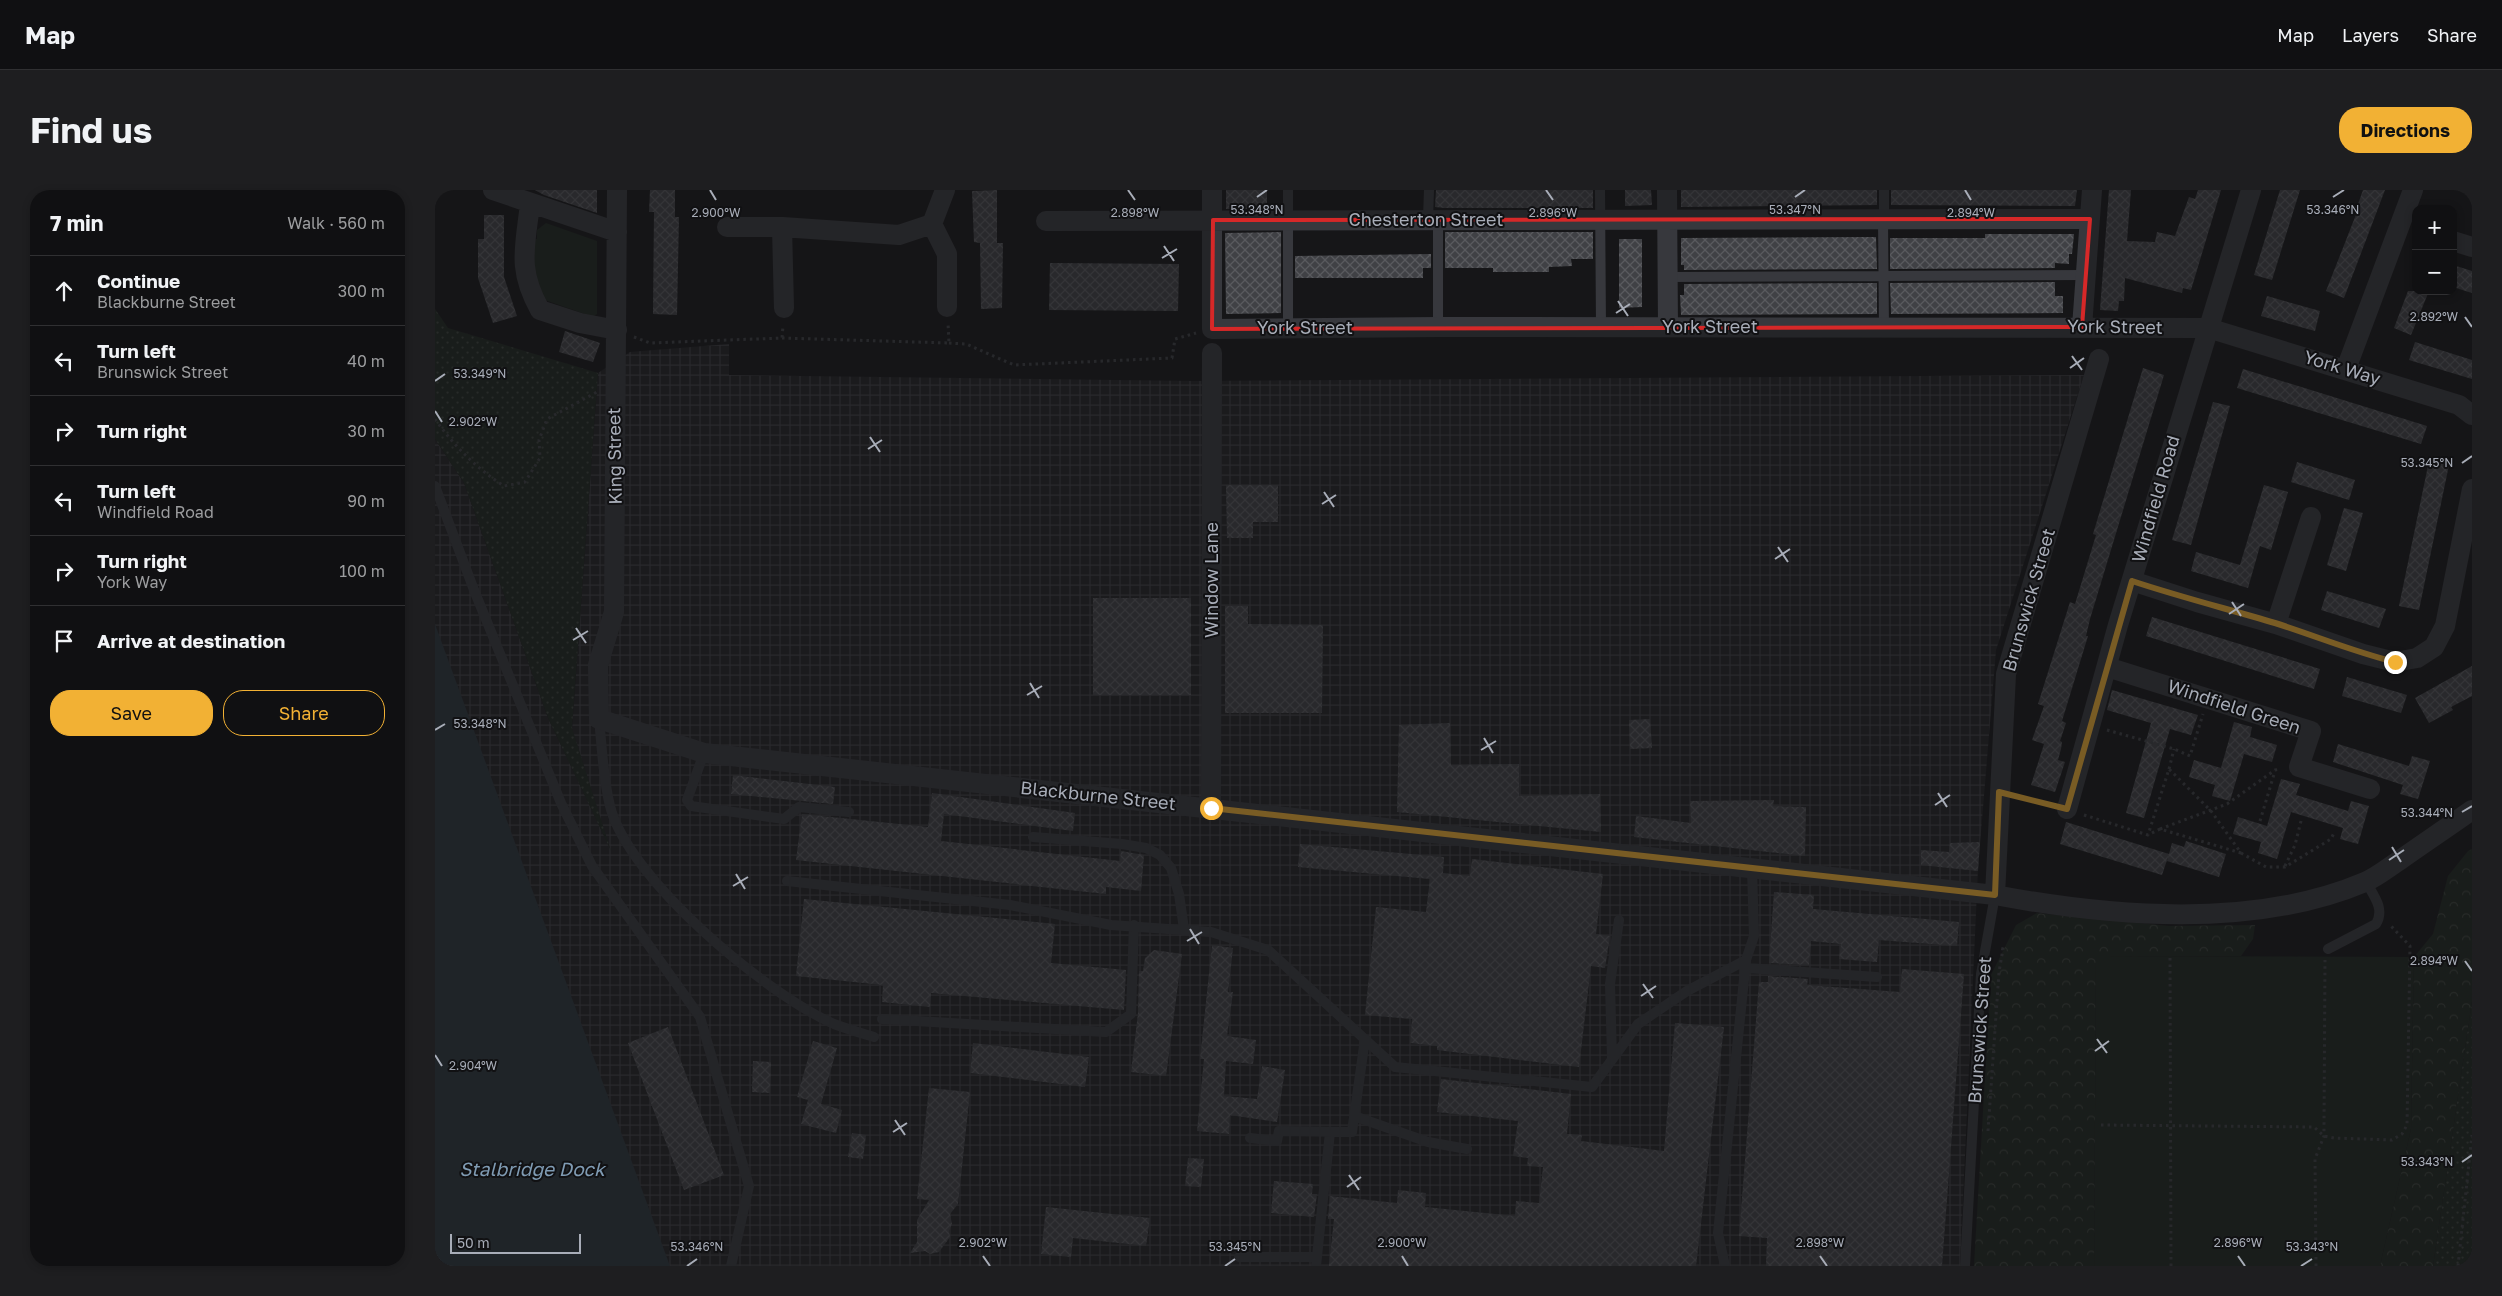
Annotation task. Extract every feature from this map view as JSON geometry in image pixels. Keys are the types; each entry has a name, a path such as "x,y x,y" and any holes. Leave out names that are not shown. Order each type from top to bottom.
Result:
{"street":[{"path":"493,190 529,204 617,232"},
{"name":"King Street","path":"599,719 598,665 614,612 616,536 614,383 617,330 617,190"},
{"path":"945,190 932,224 947,254 947,306"},
{"path":"1212,190 1212,329"},
{"path":"1667,190 1668,328"},
{"path":"2082,327 2092,190"},
{"name":"Windfield Road","path":"2067,809 2132,581 2251,190"},
{"path":"2346,369 2409,227 2413,190"},
{"path":"529,204 523,267 529,290 540,310 580,323 617,330"},
{"name":"Chesterton Street","path":"1046,222 1213,220 2090,219"},
{"path":"727,227 782,227 899,235 932,224"},
{"path":"782,227 785,308"},
{"path":"2457,242 2472,247"},
{"name":"York Street","path":"1212,329 1438,327 2208,328"},
{"name":"York Way","path":"2208,328 2459,405 2472,415"},
{"name":"Window Lane","path":"1211,808 1212,353"},
{"name":"Brunswick Street","path":"1995,895 2006,674 2099,359"},
{"path":"2132,581 2197,602 2276,624 2363,654 2395,662 2417,658 2434,647 2445,626 2472,489"},
{"path":"2276,624 2311,517"},
{"name":"Windfield Green","path":"2107,667 2311,731 2299,766"},
{"name":"Blackburne Street","path":"599,719 704,753 1995,895 2051,906 2127,914 2231,912 2297,903 2366,882 2472,810"},
{"path":"2299,766 2371,789"}],"lane":[{"path":"1288,190 1288,329"},
{"path":"1429,190 1433,220 1438,327"},
{"path":"1600,190 1601,328"},
{"path":"1884,190 1884,327"},
{"path":"1668,277 2086,275"},
{"path":"435,486 474,590 561,803 592,866 700,1017 749,1186 731,1266"},
{"path":"599,719 610,806 631,853 698,928 775,988 834,1024 874,1037"},
{"path":"704,753 687,800 691,806 784,819 799,808 849,812"},
{"path":"1033,837 1138,846 1160,855 1171,868 1179,894 1184,929"},
{"path":"1725,1266 1718,1233 1746,964 1755,936 1752,868"},
{"path":"787,882 1010,905 1111,924 1211,932 1268,950 1395,1067 1592,1087 1637,1024 1687,992 1746,964 1877,977"},
{"path":"2328,949 2376,924 2380,914 2379,906 2366,882"},
{"name":"Brunswick Street","path":"1965,1266 1981,974 1995,895"},
{"path":"1612,1058 1610,984 1619,920"},
{"path":"882,1019 1105,1032 1131,1014 1134,926"},
{"path":"1250,1138 1277,1141 1279,1130 1351,1132 1365,1039"},
{"path":"1354,1116 1428,1142 1467,1149"},
{"path":"1239,1257 1316,1262 1329,1132"}],"path":[{"path":"947,306 949,343"},
{"path":"782,338 785,308"},
{"path":"617,330 650,343 782,338 966,344 1014,365 1172,358 1175,339 1212,329"},
{"path":"435,419 452,443 488,476 504,486 525,482 540,458 539,440 547,419 614,383"},
{"path":"2090,725 2174,749 2190,756 2208,698"},
{"path":"2148,835 2174,749"},
{"path":"1999,792 2067,809 2148,835 2227,804 2275,770 2299,766"},
{"path":"2169,769 2211,811 2241,853"},
{"path":"2260,821 2275,770"},
{"path":"2285,867 2295,845 2301,821"},
{"path":"2160,829 2241,853 2266,867 2285,867 2331,839 2335,831"},
{"path":"2101,1125 2315,1127 2323,1136 2392,1140 2402,1134 2407,1125 2410,946 2380,914"},
{"path":"1987,944 2003,949 1999,972 1987,1140"},
{"path":"2316,1266 2315,1159 2323,1136 2324,964 2328,949"},
{"path":"2170,958 2171,1266"},
{"path":"2458,1266 2472,1135"}],"highlighted area":[{"path":"2090,219 2082,327 1212,329 1213,220"}],"shaded area":[{"path":"729,344 729,375 1193,381 2084,375 1996,650 1978,868 1960,1266 435,1266 435,439 464,483 548,718 609,846 572,729 598,373 630,352"}],"green space":[{"path":"546,223 597,241 597,314 593,317 542,299 531,268 531,239 537,239 537,230"},
{"path":"435,309 448,328 598,373 572,728 611,851 548,718 464,483 435,439"},
{"path":"2472,849 2472,1001 2433,1266 2380,1266 2411,1129 2414,957 2433,934 2448,876 2468,851"},
{"path":"2037,913 2169,926 2255,925 2253,939 2241,956 2096,956 2094,1266 1974,1266 1991,975 2016,925"},
{"path":"2096,956 2414,957 2411,1129 2380,1266 2094,1266"},
{"path":"2472,1001 2472,1266 2433,1266"}],"water":[{"name":"Stalbridge Dock","path":"435,624 670,1266 435,1266"}],"building":[{"path":"535,190 597,190 597,213 544,195"},
{"path":"650,190 675,190 675,217 679,217 677,315 653,314 654,212 649,212"},
{"path":"997,190 997,243 1003,243 1002,308 981,309 980,243 974,242 972,191"},
{"path":"1226,190 1267,190 1267,209 1226,209"},
{"path":"1436,190 1593,190 1593,208 1435,207"},
{"path":"1625,190 1651,190 1652,205 1625,206"},
{"path":"1681,190 1877,190 1877,205 1681,207"},
{"path":"1891,190 2077,190 2075,206 1891,205"},
{"path":"2109,190 2131,190 2127,241 2155,242 2157,232 2175,236 2189,197 2195,199 2198,190 2221,190 2191,290 2183,288 2182,293 2125,278 2124,301 2119,301 2118,311 2100,310"},
{"path":"2280,190 2300,190 2272,280 2254,275"},
{"path":"2363,190 2385,190 2344,298 2326,291 2359,207 2357,207"},
{"path":"484,215 504,215 504,277 517,316 493,323 478,278 478,239 484,239"},
{"path":"1281,232 1281,313 1226,314 1225,233"},
{"path":"1445,232 1593,232 1593,259 1571,259 1572,266 1549,267 1549,272 1493,272 1493,268 1445,268"},
{"path":"1985,234 2074,234 2072,254 2069,254 2069,264 2055,263 2055,268 1890,269 1890,238 1985,238"},
{"path":"1876,237 1877,269 1684,270 1684,265 1681,265 1681,238"},
{"path":"1619,239 1642,239 1642,307 1619,308"},
{"path":"1431,254 1431,268 1423,268 1423,278 1295,278 1295,256"},
{"path":"1050,263 1179,264 1178,311 1049,310"},
{"path":"2457,266 2472,271 2472,293 2457,288"},
{"path":"2055,282 2055,296 2063,296 2063,313 1891,314 1890,283"},
{"path":"1877,283 1877,314 1681,315 1680,295 1684,295 1684,284"},
{"path":"2408,291 2412,291 2412,295 2427,295 2411,335 2394,328"},
{"path":"2267,296 2320,311 2315,331 2261,316"},
{"path":"565,331 600,343 593,362 559,352"},
{"path":"2415,342 2472,360 2472,379 2409,360"},
{"path":"2143,368 2164,375 2090,619 2086,636 2088,636 2062,721 2066,723 2060,741 2062,742 2058,760 2065,762 2055,792 2031,785 2044,744 2032,740 2044,706 2038,704 2070,602 2075,604 2096,535 2093,534"},
{"path":"2243,369 2427,426 2421,444 2237,388"},
{"path":"2213,402 2230,406 2191,545 2172,540"},
{"path":"2430,456 2450,460 2419,610 2399,606"},
{"path":"2297,462 2355,480 2349,500 2291,482"},
{"path":"1226,485 1278,485 1278,522 1253,522 1253,538 1227,538"},
{"path":"2264,485 2288,492 2271,550 2260,546 2248,588 2191,571 2196,552 2240,565"},
{"path":"2344,508 2363,513 2346,571 2327,565"},
{"path":"2327,591 2386,609 2379,628 2321,610"},
{"path":"1093,598 1191,598 1191,695 1093,695"},
{"path":"1225,606 1248,606 1248,624 1323,625 1322,713 1225,713"},
{"path":"2152,617 2320,669 2314,689 2146,636"},
{"path":"2472,666 2472,696 2451,707 2453,710 2429,723 2415,698"},
{"path":"2347,677 2407,695 2401,713 2342,696"},
{"path":"2112,690 2198,715 2191,735 2170,729 2144,818 2126,813 2151,723 2107,710"},
{"path":"1650,719 1652,748 1630,749 1629,720"},
{"path":"2234,722 2252,727 2250,737 2277,745 2272,762 2244,754 2230,801 2212,796 2215,785 2189,777 2194,760 2221,768"},
{"path":"1450,723 1451,765 1519,764 1519,796 1600,794 1601,832 1397,812 1399,725"},
{"path":"2338,744 2409,766 2412,756 2430,761 2418,799 2400,794 2403,785 2333,762"},
{"path":"733,775 835,787 833,804 731,794"},
{"path":"2281,779 2300,784 2296,795 2348,811 2351,801 2369,806 2358,844 2340,839 2343,828 2291,812 2277,859 2258,853 2261,842 2233,834 2238,817 2267,826"},
{"path":"932,793 1075,813 1073,831 944,814 941,841 1120,861 1121,851 1144,855 1141,891 1106,887 1106,894 796,860 802,814 928,827"},
{"path":"1774,800 1773,806 1806,807 1805,856 1634,837 1636,816 1691,823 1690,801"},
{"path":"2066,822 2169,854 2162,875 2060,844"},
{"path":"2186,841 2226,854 2219,877 2167,861 2172,843 2184,847"},
{"path":"1980,842 1978,871 1921,865 1921,850 1949,852 1950,843"},
{"path":"1300,844 1444,857 1443,873 1470,876 1472,859 1603,874 1596,934 1610,936 1605,968 1591,966 1579,1067 1437,1050 1437,1046 1410,1043 1412,1019 1365,1015 1376,907 1426,912 1430,879 1298,867"},
{"path":"1774,892 1814,895 1813,909 1959,922 1957,946 1879,940 1877,962 1839,959 1841,944 1811,941 1809,965 1769,963"},
{"path":"804,899 1055,924 1051,963 1126,970 1124,1010 931,993 930,1007 882,1002 883,985 796,976"},
{"path":"1212,945 1233,948 1228,992 1233,992 1227,1036 1256,1040 1253,1064 1226,1061 1224,1096 1257,1099 1262,1066 1285,1070 1277,1122 1230,1115 1229,1134 1197,1131 1204,1059 1200,1059"},
{"path":"1154,950 1182,954 1166,1076 1131,1072 1138,1013 1139,971 1143,971 1145,958"},
{"path":"1902,969 1964,974 1942,1266 1766,1266 1767,1238 1739,1236 1759,982 1768,982 1768,976 1808,979 1807,985 1900,992"},
{"path":"1675,1023 1724,1027 1696,1266 1329,1266 1334,1219 1328,1219 1330,1196 1397,1203 1398,1190 1426,1193 1425,1207 1515,1216 1516,1201 1539,1203 1543,1167 1527,1166 1528,1158 1513,1156 1518,1121 1437,1112 1441,1079 1571,1094 1567,1134 1582,1135 1581,1141 1664,1151"},
{"path":"668,1027 724,1175 684,1190 628,1043"},
{"path":"813,1041 837,1048 821,1104 842,1110 836,1133 801,1124 808,1100 797,1097"},
{"path":"973,1043 1089,1057 1085,1087 970,1073"},
{"path":"753,1061 771,1062 770,1093 752,1092"},
{"path":"929,1088 970,1092 958,1204 950,1214 952,1224 949,1231 950,1237 939,1252 930,1254 925,1251 910,1253 917,1242 917,1220 929,1200 917,1199"},
{"path":"852,1133 866,1135 863,1159 848,1157"},
{"path":"1188,1158 1204,1159 1201,1187 1185,1186"},
{"path":"1274,1181 1313,1184 1312,1194 1317,1194 1314,1217 1271,1213"},
{"path":"1046,1207 1150,1218 1146,1246 1073,1238 1071,1257 1041,1254"}],"route":[{"path":"1211,808 1995,895 1999,792 2067,809 2132,581 2197,602 2276,624 2363,654 2395,662"}]}
